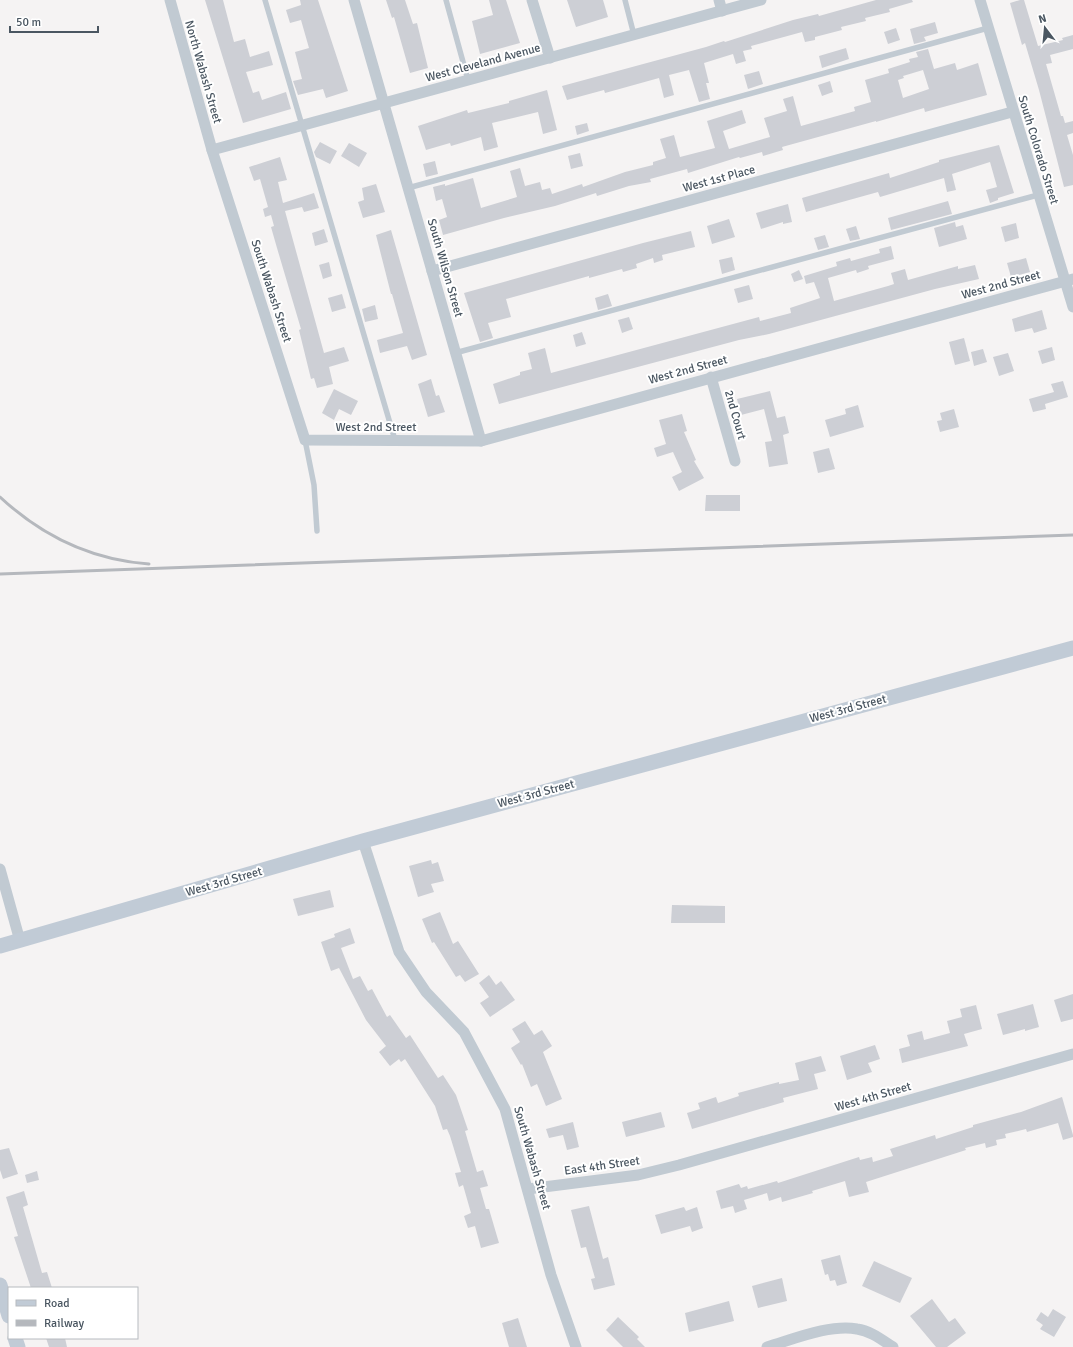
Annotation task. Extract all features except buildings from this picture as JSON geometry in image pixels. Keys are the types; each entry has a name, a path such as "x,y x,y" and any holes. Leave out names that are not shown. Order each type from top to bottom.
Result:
{"street":[{"name":"North Wabash Street","path":"170,0 212,150"},
{"name":"South Wilson Street","path":"354,0 481,440"},
{"path":"532,0 550,58"},
{"name":"West Cleveland Avenue","path":"212,150 634,35 721,5 761,0"},
{"name":"South Colorado Street","path":"980,0 1012,112 1038,195 1069,280 1073,307"},
{"name":"West 1st Place","path":"432,271 1012,112"},
{"name":"South Wabash Street","path":"212,150 305,440"},
{"name":"West 2nd Street","path":"305,440 481,440 1069,280"},
{"name":"2nd Court","path":"711,377 735,461"},
{"name":"West 3rd Street","path":"0,946 364,841 1073,648"},
{"name":"South Wabash Street","path":"364,841 399,952 426,992 464,1032 505,1109 551,1275 576,1347"},
{"path":"0,869 20,941"},
{"name":"West 4th Street","path":"679,1165 1073,1054"},
{"name":"East 4th Street","path":"528,1189 638,1174 679,1165"},
{"path":"0,1285 8,1313"},
{"path":"767,1347 832,1328 857,1329 874,1334 893,1347"}],"lane":[{"path":"265,0 396,440"},
{"path":"446,0 468,80"},
{"path":"625,0 634,35"},
{"path":"408,188 988,28"},
{"path":"456,353 1038,195"},
{"path":"305,440 314,485 317,531"}],"railway":[{"path":"0,497 33,523 69,544 108,557 128,562 149,564"},
{"path":"0,574 1073,535"}]}
